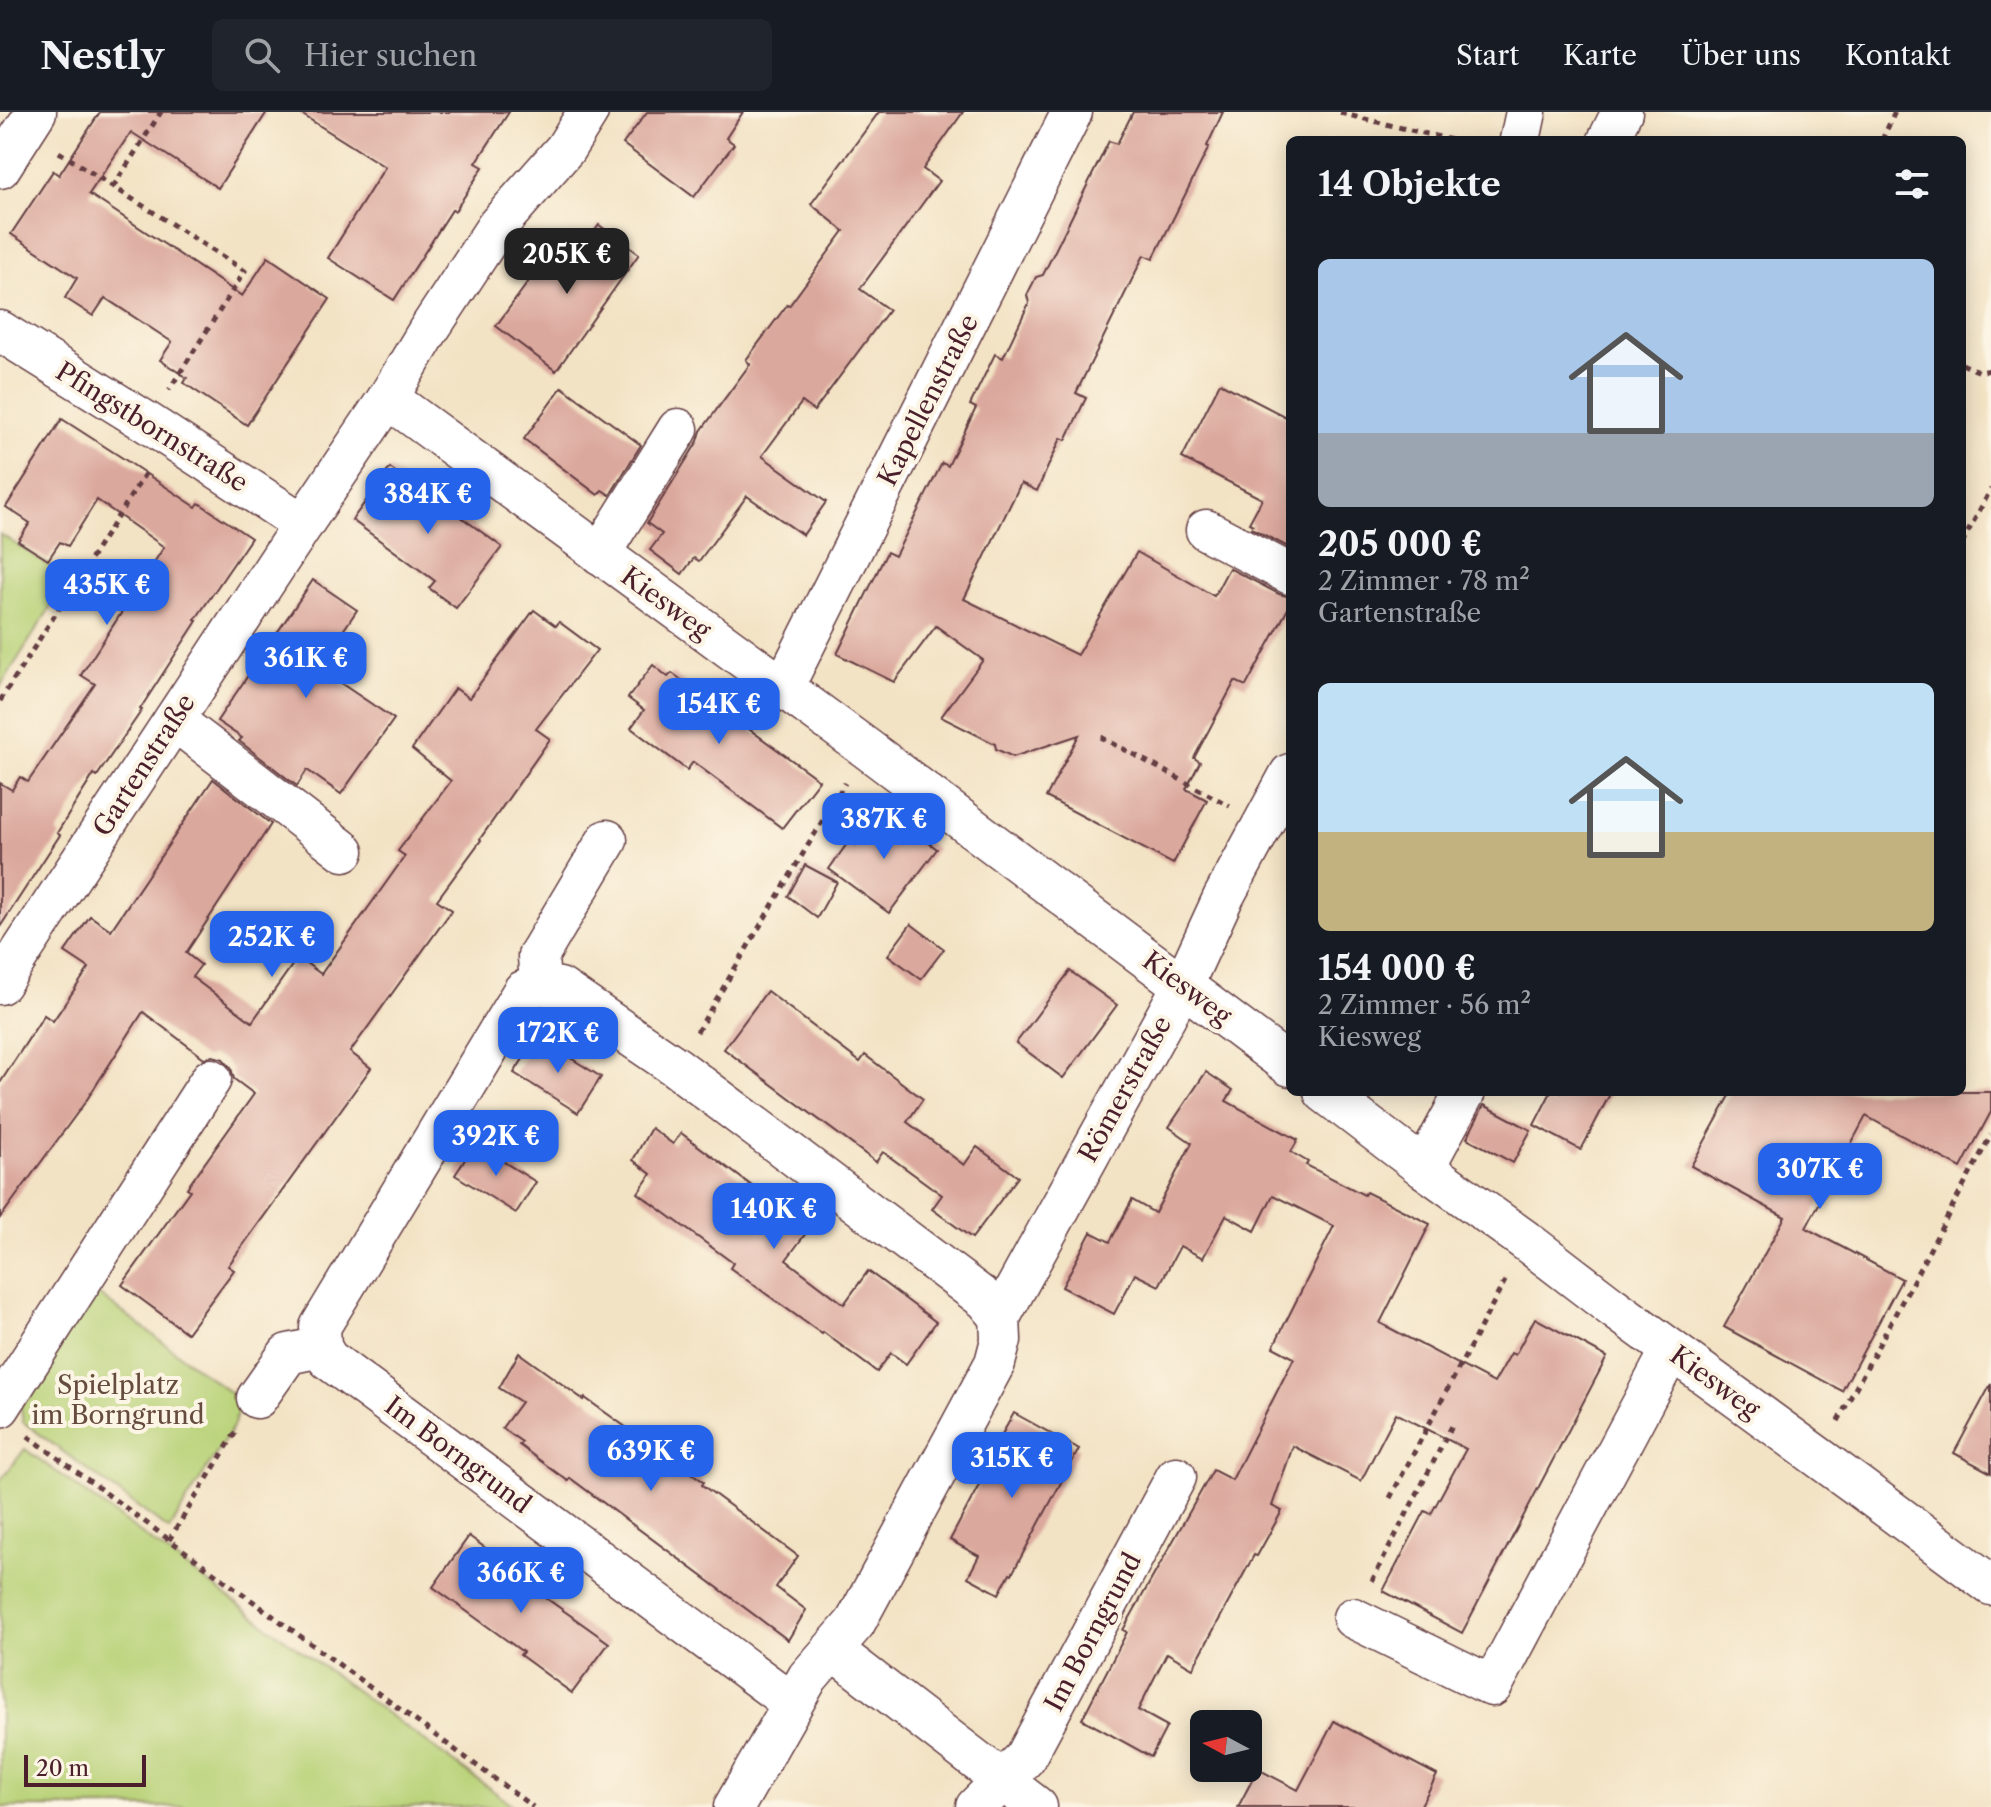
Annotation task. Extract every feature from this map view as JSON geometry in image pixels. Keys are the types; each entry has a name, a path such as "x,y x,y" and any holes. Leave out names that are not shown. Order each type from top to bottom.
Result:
{"street":[{"name":"Gartenstraße","path":"0,984 388,398 497,226 565,149 588,112"},
{"name":"Kapellenstraße","path":"783,688 1072,112"},
{"path":"1521,136 1526,112"},
{"path":"1610,136 1622,112"},
{"path":"0,168 30,121"},
{"name":"Pfingstbornstraße","path":"0,331 303,524"},
{"name":"Kiesweg","path":"388,398 866,748 1286,1063"},
{"path":"600,554 678,429"},
{"path":"1206,530 1286,572"},
{"path":"174,720 344,851"},
{"name":"Römerstraße","path":"1000,1317 1183,985 1223,898 1286,781"},
{"path":"540,985 538,956 607,840"},
{"path":"257,1398 288,1354 321,1347 320,1327 523,991 540,985 560,988 676,1067 986,1300 1000,1317 1001,1340 995,1363 855,1623 808,1677 734,1807"},
{"path":"12,1420 211,1079"},
{"name":"Kiesweg","path":"1329,1096 1991,1585"},
{"path":"1424,1168 1463,1096"},
{"name":"Im Borngrund","path":"321,1347 328,1359 792,1703"},
{"path":"1353,1618 1492,1686 1671,1350"},
{"name":"Im Borngrund","path":"989,1794 1025,1758 1176,1477"},
{"path":"833,1650 989,1794 1037,1807"}],"path":[{"path":"113,187 161,112"},
{"path":"1884,136 1895,112"},
{"path":"1340,113 1435,136"},
{"path":"0,701 158,429 245,271 113,187 30,121"},
{"path":"1966,366 1980,372 1991,370"},
{"path":"1966,536 1991,489"},
{"path":"1101,737 1263,823"},
{"path":"676,1067 866,748"},
{"path":"1817,1456 1833,1432 1991,1135"},
{"path":"1390,1498 1526,1241"},
{"path":"169,1540 257,1398"},
{"path":"12,1420 169,1540 533,1807"},
{"path":"1387,1553 1452,1426"}],"green space":[{"path":"0,534 69,578 0,687"},
{"name":"Spielplatz im Borngrund","path":"90,1288 240,1400 234,1425 169,1530 23,1422 20,1402"},
{"path":"25,1449 515,1807 0,1807 0,1481"}],"building":[{"path":"100,112 267,112 218,188 131,132 89,194 242,296 268,257 330,299 247,425 184,383 187,378 160,360 172,342 105,298 93,316 65,298 77,278 11,234 53,171 59,175"},
{"path":"298,112 509,112 476,163 483,167 394,300 328,258 385,167"},
{"path":"647,112 743,112 726,138 734,144 694,197 623,144"},
{"path":"879,112 963,112 923,169 939,181 860,289 889,310 814,411 802,402 762,456 826,502 803,535 747,496 699,561 694,558 682,574 650,550 662,534 647,523 698,441 701,431 750,364 746,360 844,231 811,204"},
{"path":"1133,112 1223,112 1209,147 1153,259 1144,255 1076,393 1086,398 1066,440 1061,438 1037,491 1021,483 964,599 1077,655 1137,552 1214,596 1229,568 1286,596 1286,612 1246,686 1235,681 1194,758 1200,762 1186,789 1207,800 1173,864 1046,797 1079,735 1013,757 996,749 995,744 941,717 983,660 936,626 894,682 837,654 887,552 895,556 942,463 948,466 976,408 970,405 995,354 1003,358 1029,303 1027,295 1036,277 1043,275 1109,141 1117,144"},
{"path":"599,225 639,254 556,371 496,326 559,240 578,254"},
{"path":"1220,383 1286,417 1286,546 1251,528 1253,525 1249,523 1262,499 1182,458"},
{"path":"562,387 641,445 610,495 602,490 598,495 524,439"},
{"path":"62,419 196,507 199,503 251,538 195,620 142,710 97,776 94,774 57,833 60,835 0,927 0,783 12,790 20,777 28,782 95,684 81,675 164,547 97,500 68,546 60,542 48,560 18,541 30,523 6,507"},
{"path":"390,468 502,547 456,608 429,588 435,581 352,520"},
{"path":"313,580 357,610 318,668 394,719 341,794 307,770 297,786 239,741 242,738 217,721"},
{"path":"534,610 556,626 559,622 597,650 536,729 550,739 437,900 452,910 350,1052 371,1068 228,1266 234,1270 187,1333 122,1285 254,1094 234,1079 231,1068 223,1059 213,1056 204,1058 143,1012 86,1101 0,1218 0,1083 44,1015 53,1021 89,968 65,952 90,916 111,930 213,779 271,824 186,953 201,965 192,977 252,1022 298,957 321,974 405,856 398,851 451,781 412,749 455,688 469,698"},
{"path":"653,665 668,677 672,673 819,780 782,828 693,762 687,770 631,728 644,710 628,698"},
{"path":"883,809 937,849 889,913 829,869 849,841 856,845"},
{"path":"805,865 837,882 817,918 788,896"},
{"path":"911,924 944,949 921,979 888,955"},
{"path":"1070,971 1117,1005 1063,1078 1016,1043"},
{"path":"767,991 860,1062 865,1055 923,1099 907,1122 964,1165 977,1147 1018,1177 972,1238 932,1209 942,1195 883,1152 876,1162 724,1049"},
{"path":"537,1037 601,1077 578,1113 514,1073"},
{"path":"1206,1072 1233,1090 1226,1101 1298,1140 1291,1152 1308,1162 1306,1165 1430,1224 1380,1323 1494,1383 1511,1353 1515,1355 1535,1318 1607,1357 1462,1633 1383,1591 1425,1511 1431,1514 1466,1449 1396,1413 1361,1481 1293,1446 1272,1506 1282,1511 1257,1556 1254,1555 1193,1668 1167,1653 1138,1710 1167,1726 1151,1757 1082,1719 1127,1632 1123,1630 1213,1470 1232,1480 1294,1358 1273,1347 1334,1226 1273,1195 1255,1231 1226,1215 1203,1258 1180,1246 1159,1286 1135,1274 1114,1314 1062,1287 1091,1232 1110,1242 1132,1200 1155,1213 1192,1143 1169,1127"},
{"path":"1966,1092 1991,1092 1991,1112 1961,1168 1866,1116 1806,1228 1902,1279 1842,1391 1724,1327 1785,1217 1691,1166 1730,1096 1966,1096"},
{"path":"1549,1096 1609,1096 1581,1150 1534,1125"},
{"path":"1484,1105 1531,1130 1513,1163 1467,1138"},
{"path":"651,1128 673,1144 681,1133 776,1204 779,1200 812,1225 786,1260 844,1304 868,1271 936,1322 906,1364 891,1353 877,1372 730,1268 733,1263 638,1193 651,1174 633,1160"},
{"path":"475,1144 536,1182 516,1213 455,1175"},
{"path":"519,1353 645,1439 798,1556 776,1587 806,1610 788,1640 570,1478 568,1481 519,1445 522,1442 502,1428 521,1402 499,1388"},
{"path":"1991,1384 1991,1473 1954,1453"},
{"path":"1014,1413 1079,1449 999,1594 968,1577 979,1556 950,1540"},
{"path":"469,1536 521,1574 518,1578 609,1643 572,1693 520,1655 523,1652 433,1587"},
{"path":"1334,1721 1437,1775 1420,1807 1238,1807 1251,1782 1262,1782 1262,1771 1298,1790"}]}
